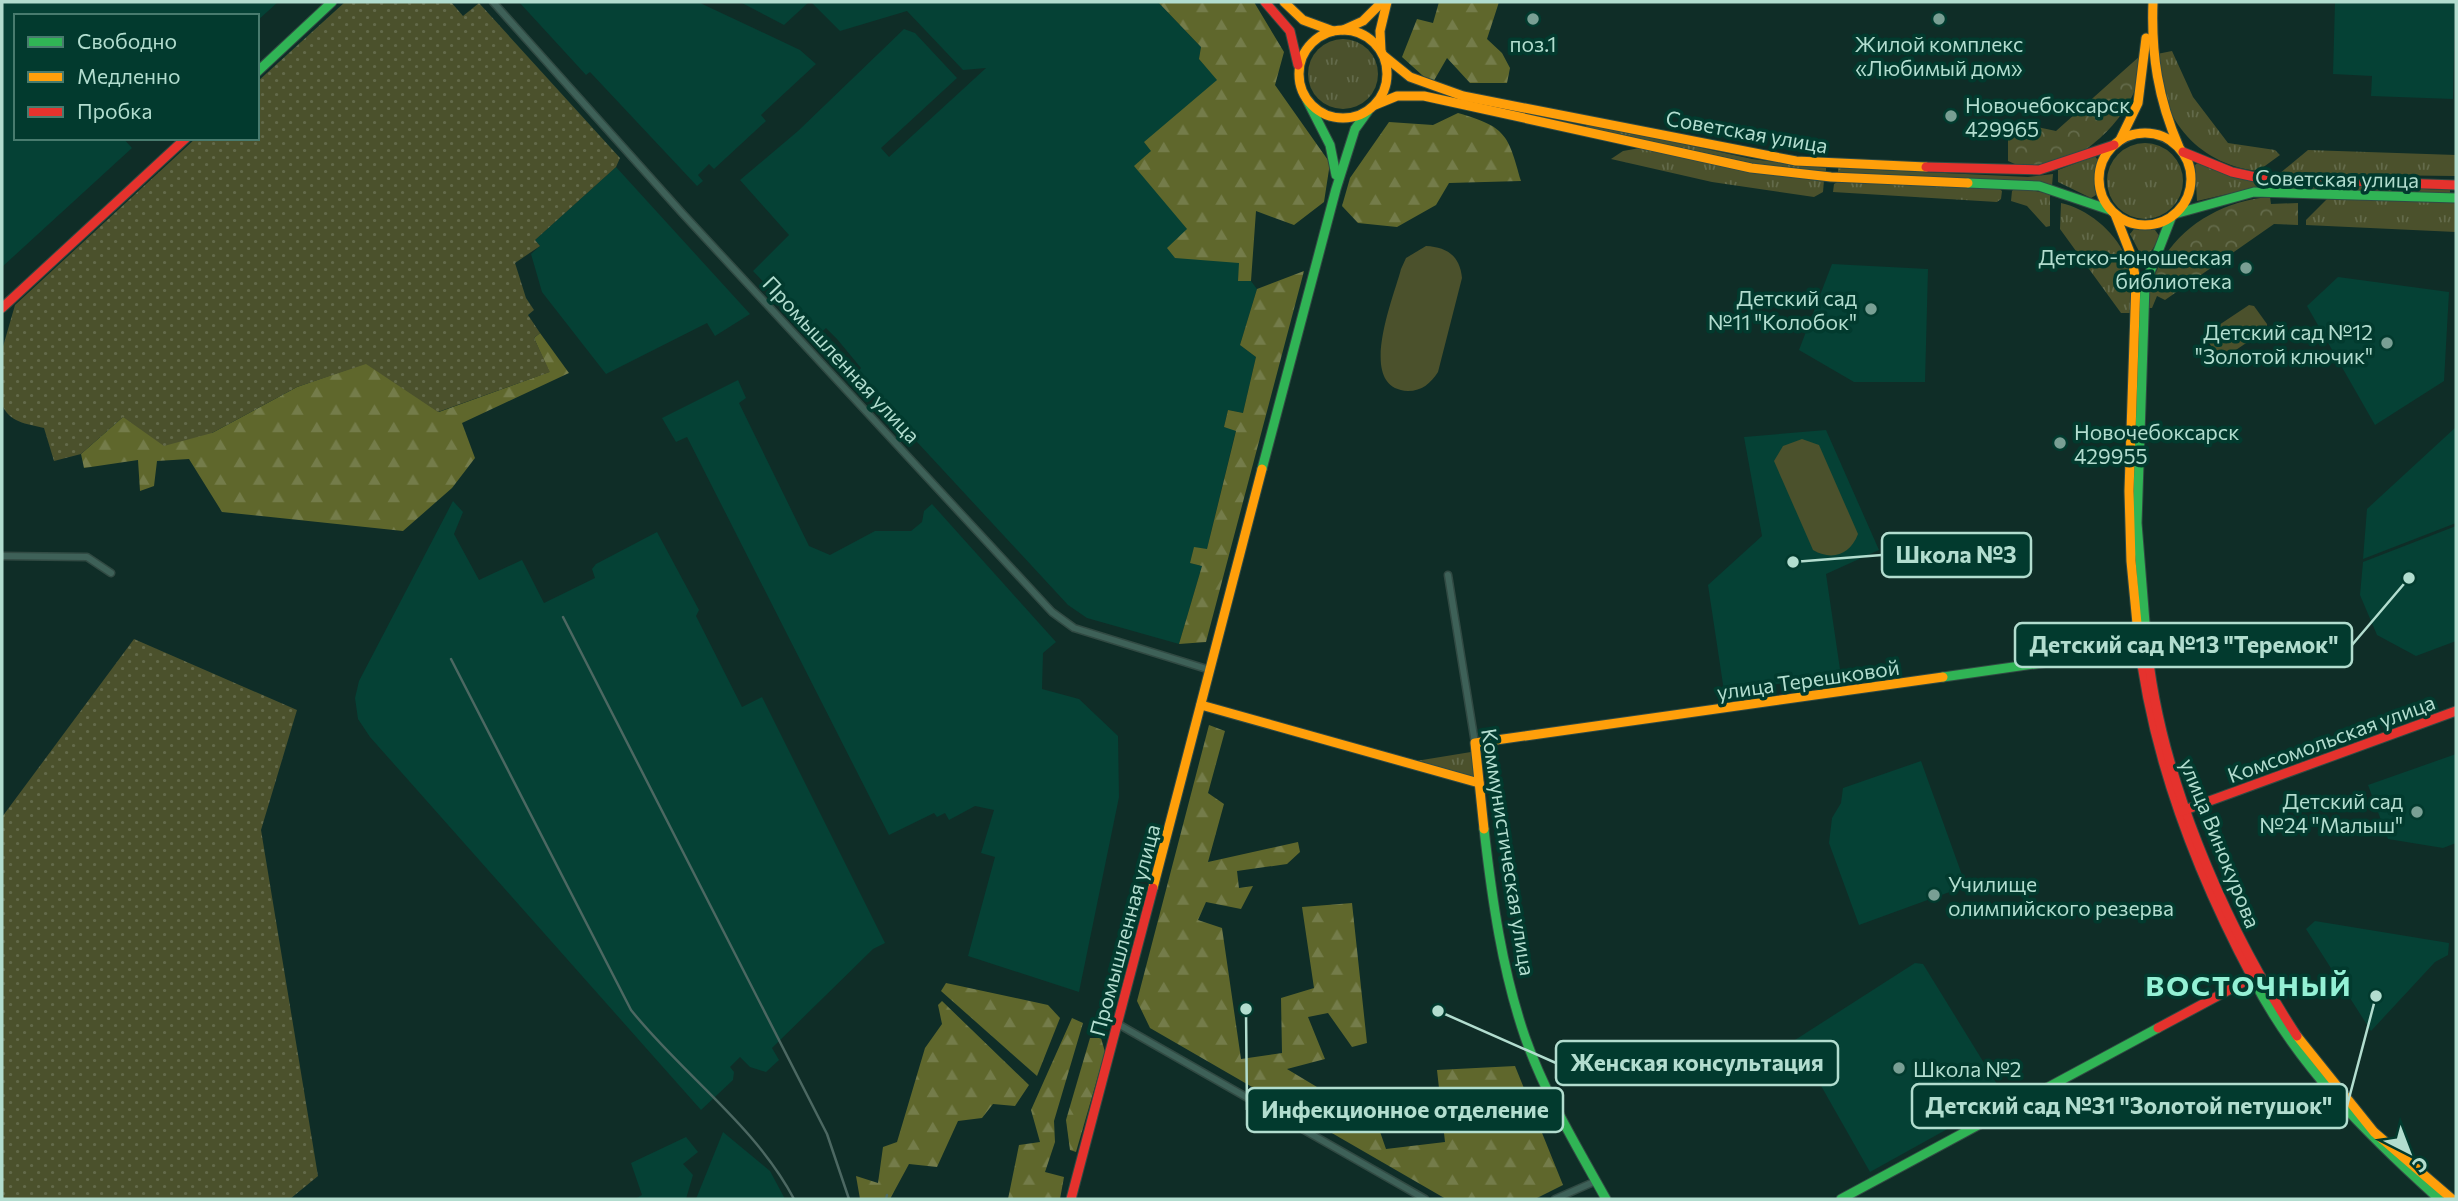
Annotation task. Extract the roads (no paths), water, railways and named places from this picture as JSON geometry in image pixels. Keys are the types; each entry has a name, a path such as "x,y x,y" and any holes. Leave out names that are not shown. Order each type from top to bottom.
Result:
{"main road":[{"path":"259,70 332,2"},
{"path":"1265,2 1290,31 1300,84 1307,100 1319,112 1335,118 1353,118 1371,108 1387,82 1380,31 1384,2"},
{"path":"1284,2 1303,20 1367,37 1382,54"},
{"path":"1299,69 1311,43 1363,21 1384,2"},
{"path":"2147,2 2142,83 2138,103 2118,143 2102,163 2099,173 2100,191 2112,212 2143,226 2174,216 2185,205 2192,187 2191,169 2163,110 2152,68 2153,2"},
{"name":"Советская улица","path":"1382,54 1409,77 1462,100"},
{"name":"Советская улица","path":"1371,108 1389,98 1410,95 1462,100 1751,168 1831,177 2039,186 2112,212"},
{"name":"Промышленная улица","path":"1307,100 1335,160 1336,189"},
{"name":"Промышленная улица","path":"1071,1199 1336,189 1355,129 1371,108"},
{"name":"Советская улица","path":"1495,108 1594,119 1753,154 1833,165 2039,170 2118,143"},
{"path":"2118,143 2137,134 2154,134 2181,149"},
{"path":"2,308 184,140"},
{"name":"Советская улица","path":"2181,149 2232,172 2260,178 2456,185"},
{"name":"Советская улица","path":"2174,216 2255,192 2456,198"},
{"name":"улица Винокурова","path":"2112,212 2131,255 2136,281 2129,500 2139,615 2143,649 2182,811 2255,976 2288,1039 2329,1087 2439,1199"},
{"name":"улица Винокурова","path":"2139,615 2137,523 2145,285 2174,216"},
{"name":"улица Терешковой","path":"1475,743 2143,649"},
{"path":"1202,705 1479,783"},
{"name":"Комсомольская улица","path":"2182,811 2456,710"},
{"name":"Коммунистическая улица","path":"1475,743 1501,939 1525,1037 1606,1199"},
{"path":"1841,1199 2255,976"},
{"name":"улица Винокурова","path":"2400,1162 2452,1199"}],"street":[{"name":"Промышленная улица","path":"493,2 683,214 1052,611 1074,628 1210,670"},
{"path":"2,556 87,557 111,573"},
{"name":"Коммунистическая улица","path":"1448,575 1475,743"},
{"path":"1118,1024 1425,1199"},
{"path":"1555,1199 1596,1181"}],"railway":[{"path":"563,617 827,1134 849,1199"},
{"path":"451,659 631,1010 759,1147 794,1199"},
{"path":"886,1199 887,1195"}],"place":[{"name":"поз.1","path":"1533,19"},
{"name":"Жилой комплекс «Любимый дом»","path":"1939,19"},
{"name":"Новочебоксарск 429965","path":"1951,116"},
{"name":"Детско-юношеская библиотека","path":"2246,268"},
{"name":"Детский сад №11 \"Колобок\"","path":"1871,309"},
{"name":"Детский сад №12 \"Золотой ключик\"","path":"2387,343"},
{"name":"Новочебоксарск 429955","path":"2060,443"},
{"name":"Школа №3","path":"1793,562"},
{"name":"Детский сад №13 \"Теремок\"","path":"2409,578"},
{"name":"Детский сад №24 \"Малыш\"","path":"2417,812"},
{"name":"Училище олимпийского резерва","path":"1934,895"},
{"name":"Детский сад №31 \"Золотой петушок\"","path":"2376,996"},
{"name":"Инфекционное отделение","path":"1246,1009"},
{"name":"Женская консультация","path":"1438,1011"},
{"name":"Школа №2","path":"1899,1068"}],"district":[{"name":"ВОСТОЧНЫЙ","path":"2249,985"}]}
